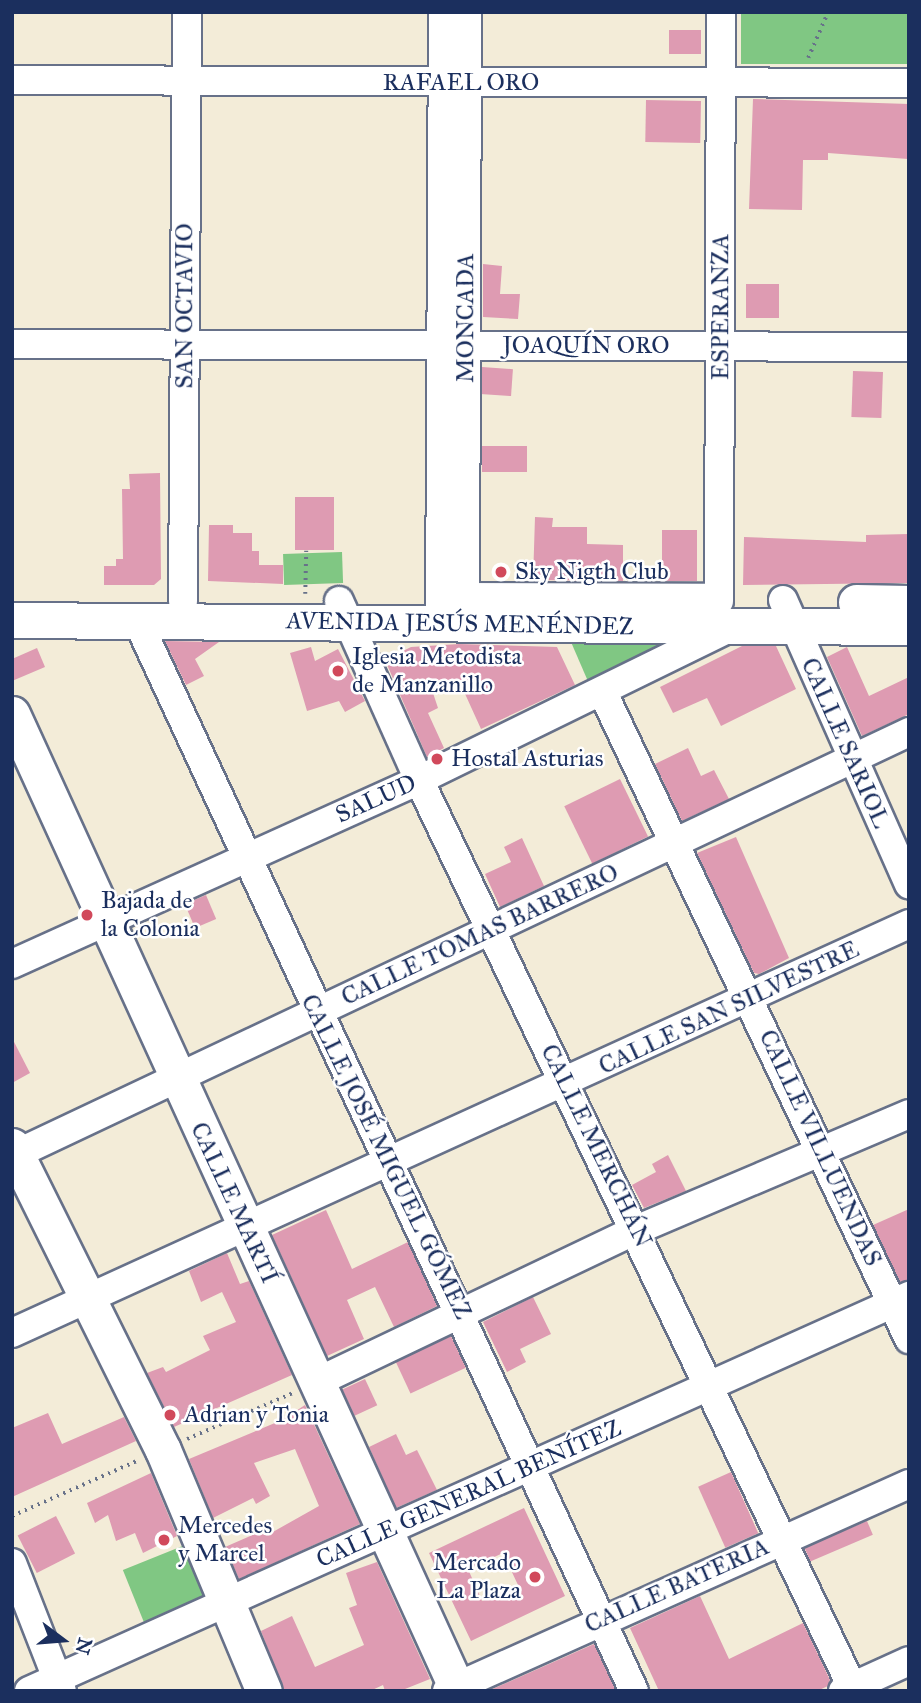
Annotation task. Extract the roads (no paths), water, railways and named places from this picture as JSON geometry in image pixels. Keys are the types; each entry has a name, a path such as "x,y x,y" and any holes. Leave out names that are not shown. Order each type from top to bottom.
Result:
{"main road":[{"name":"AVENIDA JESÚS MENÉNDEZ","path":"12,600 183,601 452,611 727,613 788,612 909,603"},
{"name":"AVENIDA JESÚS MENÉNDEZ","path":"12,620 138,622 330,608"},
{"name":"AVENIDA JESÚS MENÉNDEZ","path":"788,612 909,627"},
{"name":"CALLE MARTÍ","path":"12,714 244,1225 388,1531 454,1689"},
{"path":"14,1152 163,1450 264,1691"}],"street":[{"name":"SAN OCTAVIO","path":"183,601 187,12"},
{"name":"MONCADA","path":"443,12 455,83"},
{"name":"MONCADA","path":"452,611 455,83 467,12"},
{"name":"ESPERANZA","path":"721,12 720,345 727,613"},
{"name":"RAFAEL ORO","path":"12,80 455,83 722,80 909,83"},
{"name":"JOAQUÍN ORO","path":"12,344 909,346"},
{"name":"CALLE MERCHÁN","path":"330,608 419,780 710,1384 849,1689"},
{"name":"CALLE SARIOL","path":"788,612 909,884"},
{"name":"SALUD","path":"12,964 419,780 603,693 727,613"},
{"name":"CALLE JOSÉ MIGUEL GÓMEZ","path":"138,622 244,859 462,1312 634,1691"},
{"name":"CALLE VILLUENDAS","path":"603,693 751,999 820,1152 901,1300 909,1339"},
{"name":"CALLE TOMAS BARRERO","path":"14,1152 676,844 909,732"},
{"name":"CALLE SAN SILVESTRE","path":"12,1333 244,1225 565,1084 909,924"},
{"path":"317,1382 636,1230 909,1114"},
{"name":"CALLE GENERAL BENÍTEZ","path":"29,1691 59,1684 226,1604 901,1300"},
{"name":"CALLE BATERIA","path":"454,1689 601,1620 909,1484"},
{"path":"12,1563 59,1684"},
{"path":"849,1689 909,1661"}],"place":[{"name":"Sky Nigth Club","path":"501,572"},
{"name":"Iglesia Metodista de Manzanillo","path":"338,671"},
{"name":"Hostal Asturias","path":"437,759"},
{"name":"Bajada de la Colonia","path":"87,915"},
{"name":"Adrian y Tonia","path":"170,1415"},
{"name":"Mercedes y Marcel","path":"164,1540"},
{"name":"Mercado La Plaza","path":"535,1577"}]}
